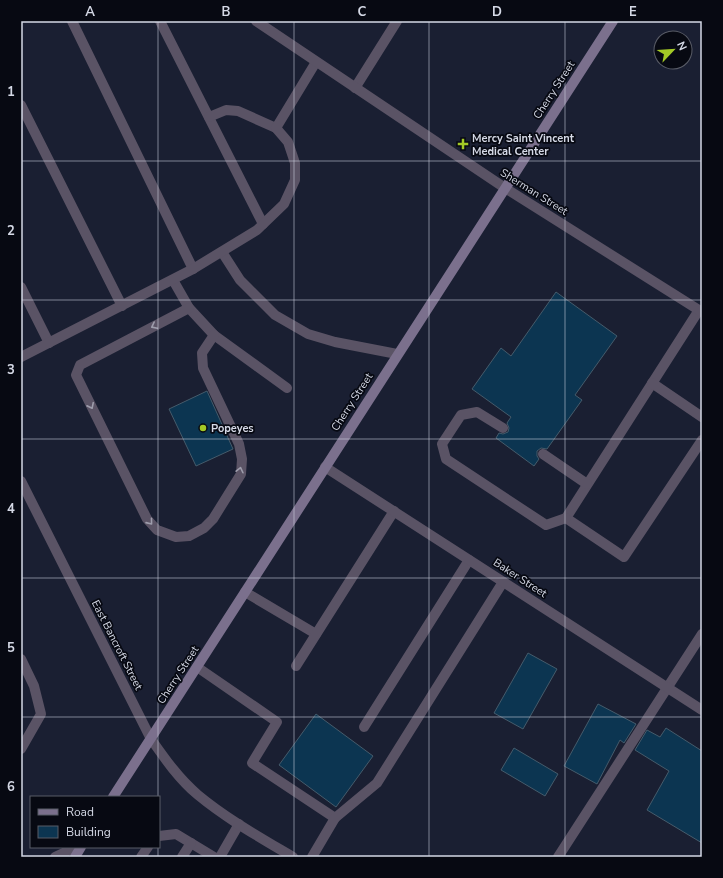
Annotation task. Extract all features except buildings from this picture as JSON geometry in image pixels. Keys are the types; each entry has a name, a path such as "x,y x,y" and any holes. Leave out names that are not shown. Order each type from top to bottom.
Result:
{"main road":[{"name":"Cherry Street","path":"114,796 397,354 613,21"}],"street":[{"path":"72,21 193,269"},
{"path":"160,21 263,224"},
{"name":"Sherman Street","path":"256,21 505,188 700,311"},
{"path":"355,88 397,21"},
{"path":"276,128 316,62"},
{"path":"21,105 122,306"},
{"path":"21,357 193,269 257,230 284,204 295,180 295,163 288,142 276,128 238,111 226,110 209,118"},
{"path":"222,252 240,280 275,315 308,334 335,342 397,354"},
{"path":"173,280 189,308 214,335 287,388"},
{"path":"21,287 49,342"},
{"path":"189,308 80,365 76,375 147,520 157,530 176,537 189,536 204,528 213,519 241,474 242,459 239,444 203,368 202,353 214,335"},
{"path":"503,428 477,412 461,415 442,444 446,459 546,525 566,518 700,311"},
{"path":"652,383 702,417"},
{"path":"566,518 624,557 702,440"},
{"path":"543,454 588,484"},
{"name":"Baker Street","path":"325,467 702,710"},
{"name":"East Bancroft Street","path":"21,481 23,492 151,739 173,770 198,795 239,824 293,857"},
{"path":"296,666 394,511"},
{"path":"364,726 469,560"},
{"path":"312,857 335,818 377,783 503,582"},
{"path":"245,592 316,634"},
{"path":"558,857 702,634"},
{"path":"21,659 34,686 41,714 21,749"},
{"path":"197,667 277,722 252,763 335,818"},
{"path":"160,836 176,834 215,857 239,824"},
{"path":"182,857 191,843"},
{"path":"141,857 147,848"},
{"path":"55,857 77,853"}],"place":[{"name":"Mercy Saint Vincent Medical Center","path":"463,144"},
{"name":"Popeyes","path":"203,428"}]}
